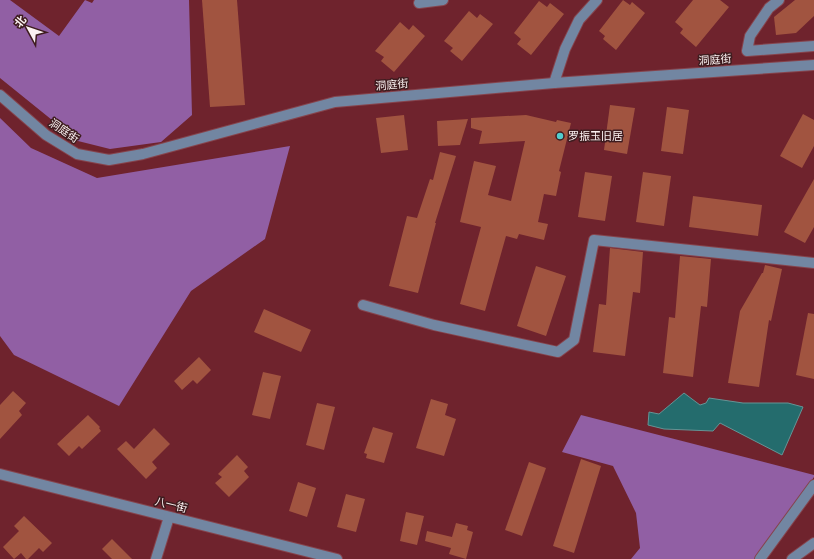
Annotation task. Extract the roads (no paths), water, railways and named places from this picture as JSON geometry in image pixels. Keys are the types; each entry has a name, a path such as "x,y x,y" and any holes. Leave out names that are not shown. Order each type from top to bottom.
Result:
{"street":[{"path":"419,3 443,0"},
{"path":"554,83 565,49 579,20 597,0"},
{"path":"779,0 769,8 750,36 747,51 814,46"},
{"name":"洞庭街","path":"0,95 46,135 77,154 109,160 143,154 335,102 554,83 814,65"},
{"path":"363,305 434,325 558,352 574,340 594,240 814,263"},
{"name":"八一街","path":"0,474 337,559"},
{"path":"760,559 814,485"},
{"path":"156,559 170,517"},
{"path":"792,559 814,543"}],"water":[{"path":"684,393 700,405 706,403 709,398 743,403 788,403 803,407 782,455 720,423 713,431 664,429 648,425 649,412 659,414"}],"place":[{"name":"罗振玉旧居","path":"560,136"}]}
